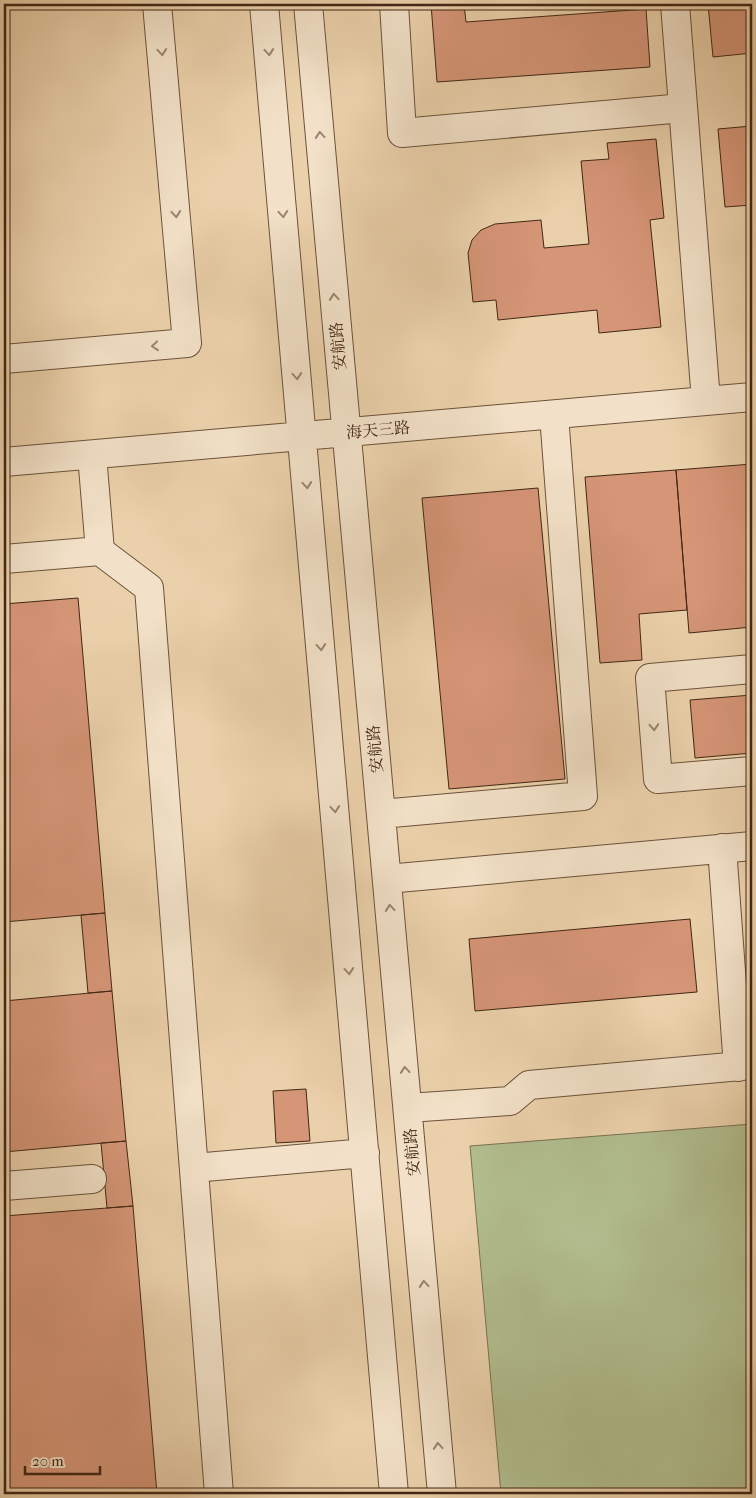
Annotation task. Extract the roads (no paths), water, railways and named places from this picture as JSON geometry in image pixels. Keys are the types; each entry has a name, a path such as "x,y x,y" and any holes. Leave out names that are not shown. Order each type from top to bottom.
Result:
{"street":[{"path":"4,359 187,343 157,4"},
{"path":"264,4 394,1494"},
{"name":"安航路","path":"308,4 442,1494"},
{"path":"394,4 402,133 683,108"},
{"path":"675,4 706,401"},
{"name":"海天三路","path":"4,462 92,456 752,397"},
{"path":"381,814 583,796 554,415"},
{"path":"92,456 100,551"},
{"path":"4,559 100,551 149,588 219,1494"},
{"path":"752,669 650,678 658,779 752,771"},
{"path":"387,879 752,846"},
{"path":"408,1108 510,1101 529,1085 745,1066 722,848"},
{"path":"194,1168 365,1152"},
{"path":"4,1186 92,1179"}]}
